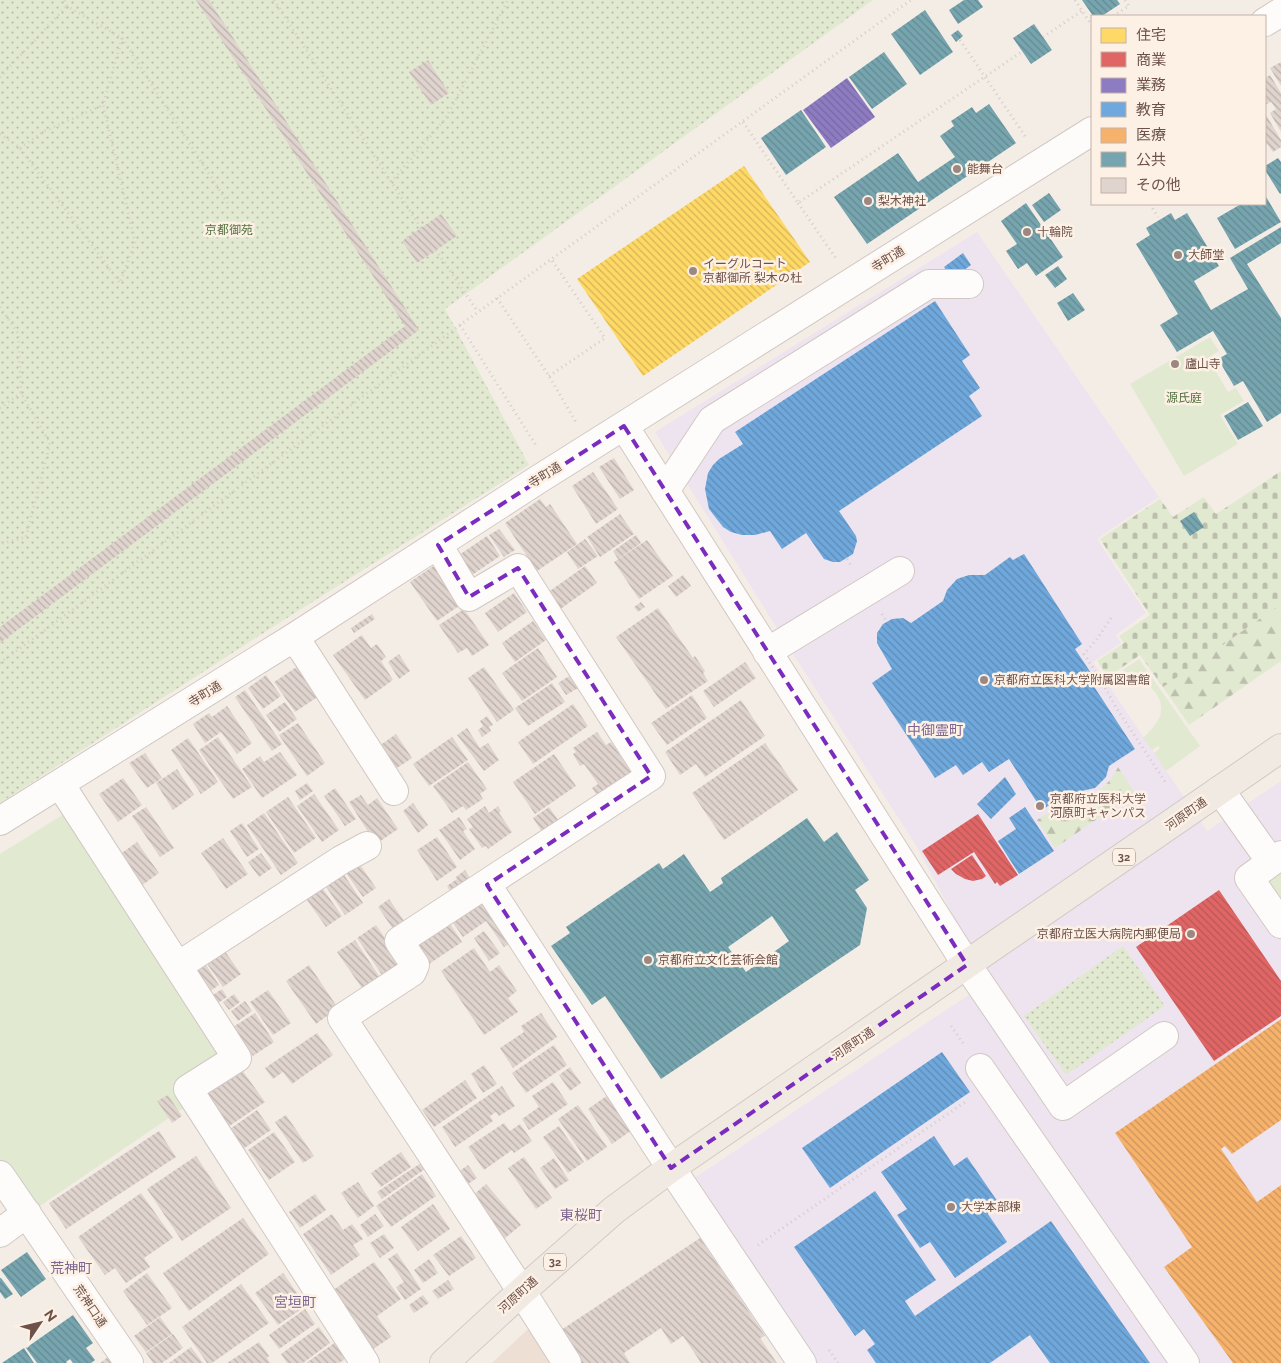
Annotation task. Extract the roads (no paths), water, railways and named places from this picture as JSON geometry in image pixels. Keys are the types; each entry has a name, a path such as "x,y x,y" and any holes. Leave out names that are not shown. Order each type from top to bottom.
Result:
{"main road":[{"name":"河原町通","path":"444,1363 614,1210 671,1168 1281,748"}],"street":[{"path":"1266,21 1281,12"},
{"name":"寺町通","path":"0,821 293,638 539,479 1091,132"},
{"path":"665,491 712,420 929,284 969,284"},
{"path":"624,426 967,965 1063,1106 1164,1036"},
{"path":"438,545 469,597 518,568 651,776 399,941 415,966 412,972 342,1018 567,1363"},
{"path":"767,652 900,571"},
{"path":"293,638 303,650 394,791"},
{"path":"60,784 237,1058 188,1089 365,1363"},
{"path":"1220,790 1276,859 1249,878 1281,924"},
{"path":"178,966 341,860 367,846"},
{"path":"487,885 671,1168 802,1363"},
{"path":"986,1076 1185,1363"},
{"name":"荒神口通","path":"0,1175 129,1363"},
{"path":"0,1233 27,1214"}],"place":[{"name":"能舞台","path":"957,169"},
{"name":"梨木神社","path":"868,201"},
{"name":"十輪院","path":"1027,232"},
{"name":"大師堂","path":"1178,255"},
{"name":"イーグルコート 京都御所 梨木の杜","path":"693,271"},
{"name":"廬山寺","path":"1175,364"},
{"name":"京都府立医科大学附属図書館","path":"984,680"},
{"name":"京都府立医科大学 河原町キャンパス","path":"1040,806"},
{"name":"京都府立医大病院内郵便局","path":"1191,934"},
{"name":"京都府立文化芸術会館","path":"648,960"},
{"name":"大学本部棟","path":"951,1207"}],"district":[{"name":"中御霊町","path":"935,730"},
{"name":"東桜町","path":"581,1215"},
{"name":"荒神町","path":"71,1268"},
{"name":"宮垣町","path":"295,1302"}],"park label":[{"name":"京都御苑","path":"229,230"},
{"name":"源氏庭","path":"1184,398"}]}
